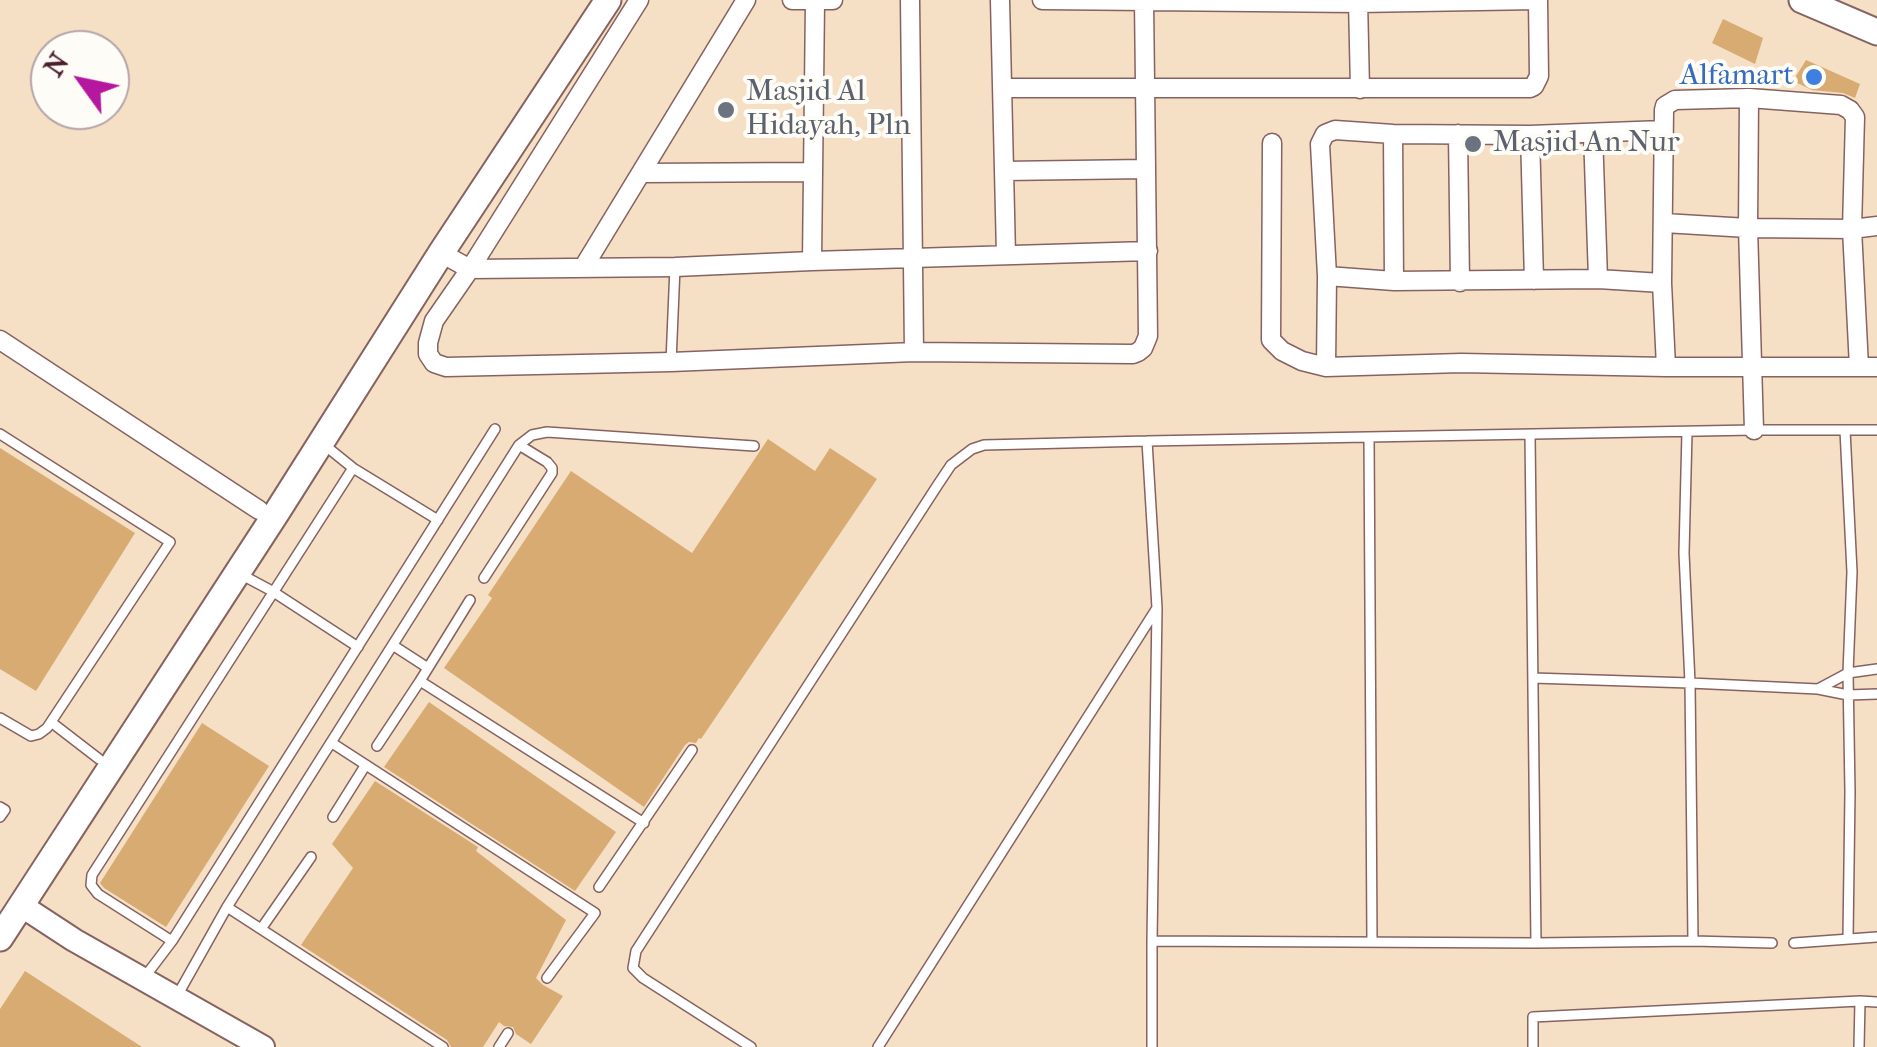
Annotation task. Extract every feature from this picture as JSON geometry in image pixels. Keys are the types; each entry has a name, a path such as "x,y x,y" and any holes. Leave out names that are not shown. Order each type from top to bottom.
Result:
{"main road":[{"path":"11,908 236,572 441,253 587,0"},
{"path":"0,938 11,908 99,759 259,510 491,163 608,0"},
{"path":"1802,0 1842,9 1877,32"}],"street":[{"path":"639,0 439,313 430,331 428,354 440,366 914,352 1138,352 1148,336 1144,1"},
{"path":"584,268 746,0"},
{"path":"792,0 832,0"},
{"path":"910,0 914,352"},
{"path":"1000,0 1006,255"},
{"path":"1002,88 1530,88 1539,76 1538,0 1042,0"},
{"path":"812,260 814,1"},
{"path":"1358,1 1360,89"},
{"path":"1750,98 1748,228 1754,430"},
{"path":"1272,143 1271,340 1290,356 1326,367 1460,363 1666,367 1868,367 1852,229 1854,113 1841,104 1750,98 1675,100 1665,106 1662,283 1666,367"},
{"path":"1326,367 1327,276 1320,144 1325,134 1335,130 1530,135 1663,130"},
{"path":"1593,133 1598,279"},
{"path":"1393,134 1394,281"},
{"path":"1458,134 1460,282"},
{"path":"1530,135 1534,280"},
{"path":"1004,171 1144,169"},
{"path":"642,173 813,172"},
{"path":"1664,223 1748,228 1877,226"},
{"path":"441,253 470,269 675,268 812,260 1148,252"},
{"path":"1327,276 1394,281 1598,279 1662,283"},
{"path":"0,340 259,510"},
{"path":"11,908 263,1047"}],"lane":[{"path":"671,362 675,268"},
{"path":"142,980 172,941 495,429"},
{"path":"1845,430 1852,572 1848,938"},
{"path":"751,1047 643,978 634,968 636,951 937,486 960,457 984,445 1146,440 1877,430"},
{"path":"176,998 228,906 519,445 532,434 547,432 754,446"},
{"path":"1687,432 1684,553 1693,941"},
{"path":"0,434 170,542 43,731 31,736 0,718"},
{"path":"1530,434 1536,943"},
{"path":"1369,437 1372,942"},
{"path":"1146,440 1156,608 1152,1047"},
{"path":"320,442 352,468 438,520"},
{"path":"484,578 552,474 547,462 519,445"},
{"path":"172,941 98,894 92,885 92,875 352,468"},
{"path":"236,572 358,647"},
{"path":"377,746 470,600"},
{"path":"878,1047 1156,608"},
{"path":"394,646 428,668"},
{"path":"1818,689 1848,673 1877,669"},
{"path":"1533,678 1877,694"},
{"path":"420,681 644,823"},
{"path":"51,722 99,759"},
{"path":"332,743 594,913 547,978"},
{"path":"598,887 692,750"},
{"path":"332,817 365,766"},
{"path":"0,807 5,810 0,818"},
{"path":"261,929 310,856"},
{"path":"228,906 443,1047"},
{"path":"1794,943 1877,937"},
{"path":"1152,942 1772,943"},
{"path":"1859,1047 1860,1001"},
{"path":"1533,1047 1533,1018 1877,1002"},
{"path":"499,1047 508,1032"}],"building":[{"path":"1723,19 1763,38 1755,64 1712,43"},
{"path":"1806,60 1860,84 1855,98 1812,90 1793,81"},
{"path":"768,439 815,471 830,448 877,479 701,739 685,745 644,807 444,668 571,471 692,553"},
{"path":"0,448 135,533 36,691 0,669"},
{"path":"429,702 616,832 575,891 384,767"},
{"path":"202,723 269,766 166,927 100,883"},
{"path":"375,781 478,847 476,851 566,920 536,978 563,996 531,1044 516,1034 513,1027 499,1022 483,1047 451,1047 447,1040 301,945 353,868 332,844"},
{"path":"25,971 142,1047 0,1047 0,1009"}],"place":[{"name":"Alfamart","path":"1814,77"},
{"name":"Masjid Al Hidayah, Pln","path":"726,110"},
{"name":"Masjid An Nur","path":"1473,144"}]}
